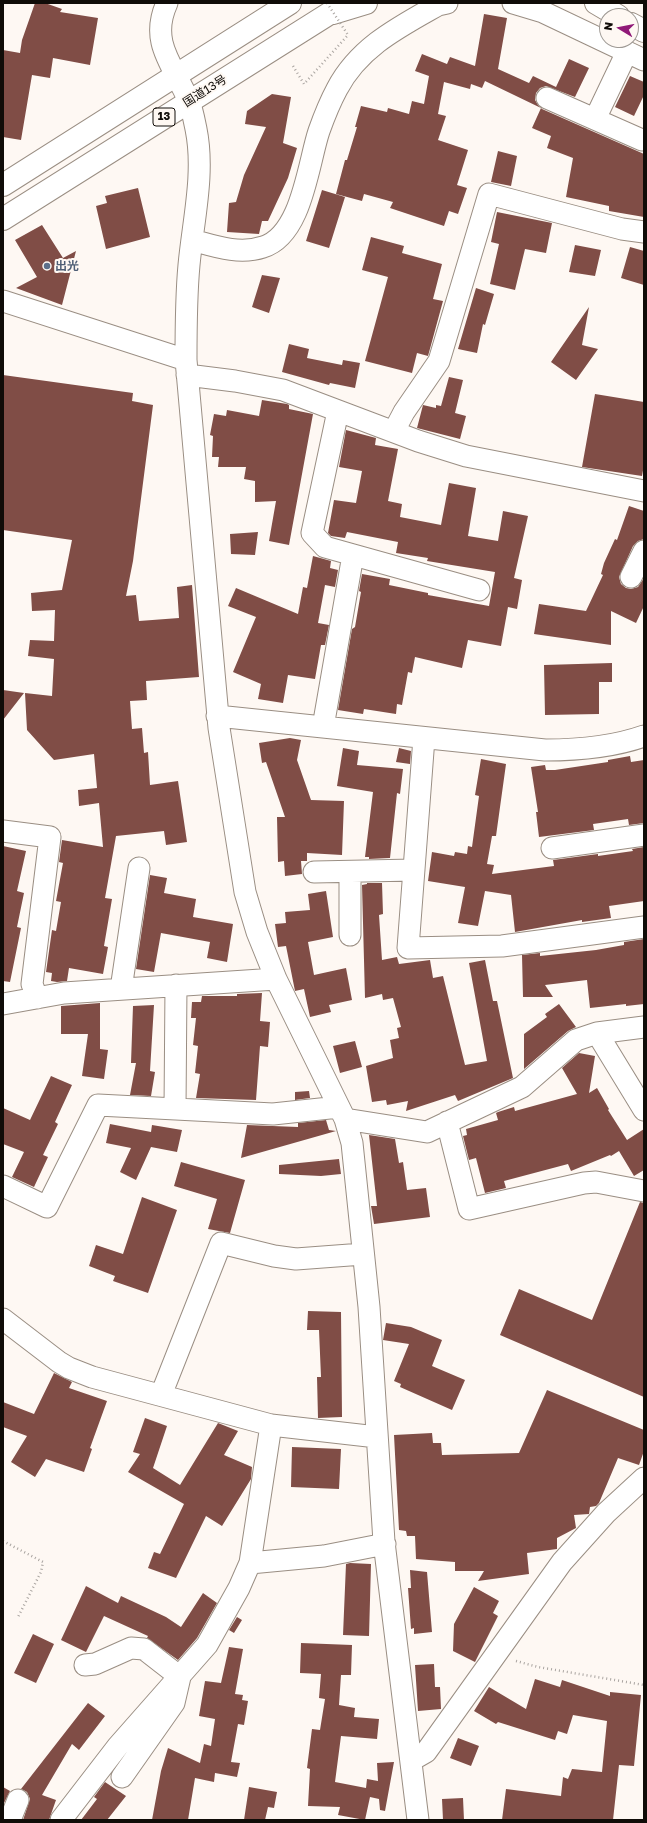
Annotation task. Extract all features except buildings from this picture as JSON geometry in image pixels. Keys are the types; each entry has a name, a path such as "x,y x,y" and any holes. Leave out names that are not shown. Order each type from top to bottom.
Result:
{"highway":[{"name":"13","path":"3,185 175,74 290,3"},
{"name":"国道13号","path":"3,219 189,100 326,9 346,3"},
{"path":"326,9 366,3"}],"street":[{"path":"167,3 162,16 160,41 189,100 198,148 196,196 186,299 186,367 217,716 244,892 257,932 276,979 342,1113 352,1143 369,1307 385,1544 418,1820"},
{"path":"192,240 214,246 241,250 265,247 276,240 285,230 296,212 305,188 319,131 337,88 358,58 384,36 438,5 447,3"},
{"path":"513,3 543,12 635,56 595,119"},
{"path":"547,98 642,140"},
{"path":"394,431 404,412 439,361 489,194 622,229 644,232"},
{"path":"3,301 186,367 235,381 283,390 418,441 466,456 644,491"},
{"path":"338,411 312,533 325,547 480,590"},
{"path":"631,577 644,551"},
{"path":"323,727 353,555"},
{"path":"217,716 513,748 551,750 570,750 626,742 644,736"},
{"path":"424,738 408,948 502,946 644,927"},
{"path":"3,831 50,837 32,984 37,998"},
{"path":"552,848 644,835"},
{"path":"121,989 139,868"},
{"path":"314,872 414,870"},
{"path":"350,872 350,935"},
{"path":"3,1004 64,993 276,979"},
{"path":"175,1109 176,985"},
{"path":"3,1186 47,1207 98,1105 273,1114 342,1113 427,1132 522,1087 576,1040 597,1033 644,1027"},
{"path":"597,1033 644,1110"},
{"path":"447,1122 469,1209 584,1183 596,1182 644,1191"},
{"path":"161,1395 221,1243 274,1256 296,1259 364,1254"},
{"path":"3,1319 69,1368 92,1377 271,1425 377,1437"},
{"path":"62,1820 118,1746 180,1677 206,1645 239,1588 250,1563 271,1425"},
{"path":"412,1760 426,1752 562,1562 606,1513 644,1478"},
{"path":"250,1563 324,1556 385,1544"},
{"path":"85,1666 95,1664 130,1648 144,1649 180,1677"},
{"path":"122,1777 174,1703 180,1677"},
{"path":"10,1820 18,1800"}],"path":[{"path":"293,66 304,84 348,35 326,9"},
{"path":"3,1541 43,1562 41,1572 18,1617"},
{"path":"496,1654 538,1667 644,1685"}],"place":[{"name":"出光","path":"47,266"}]}
